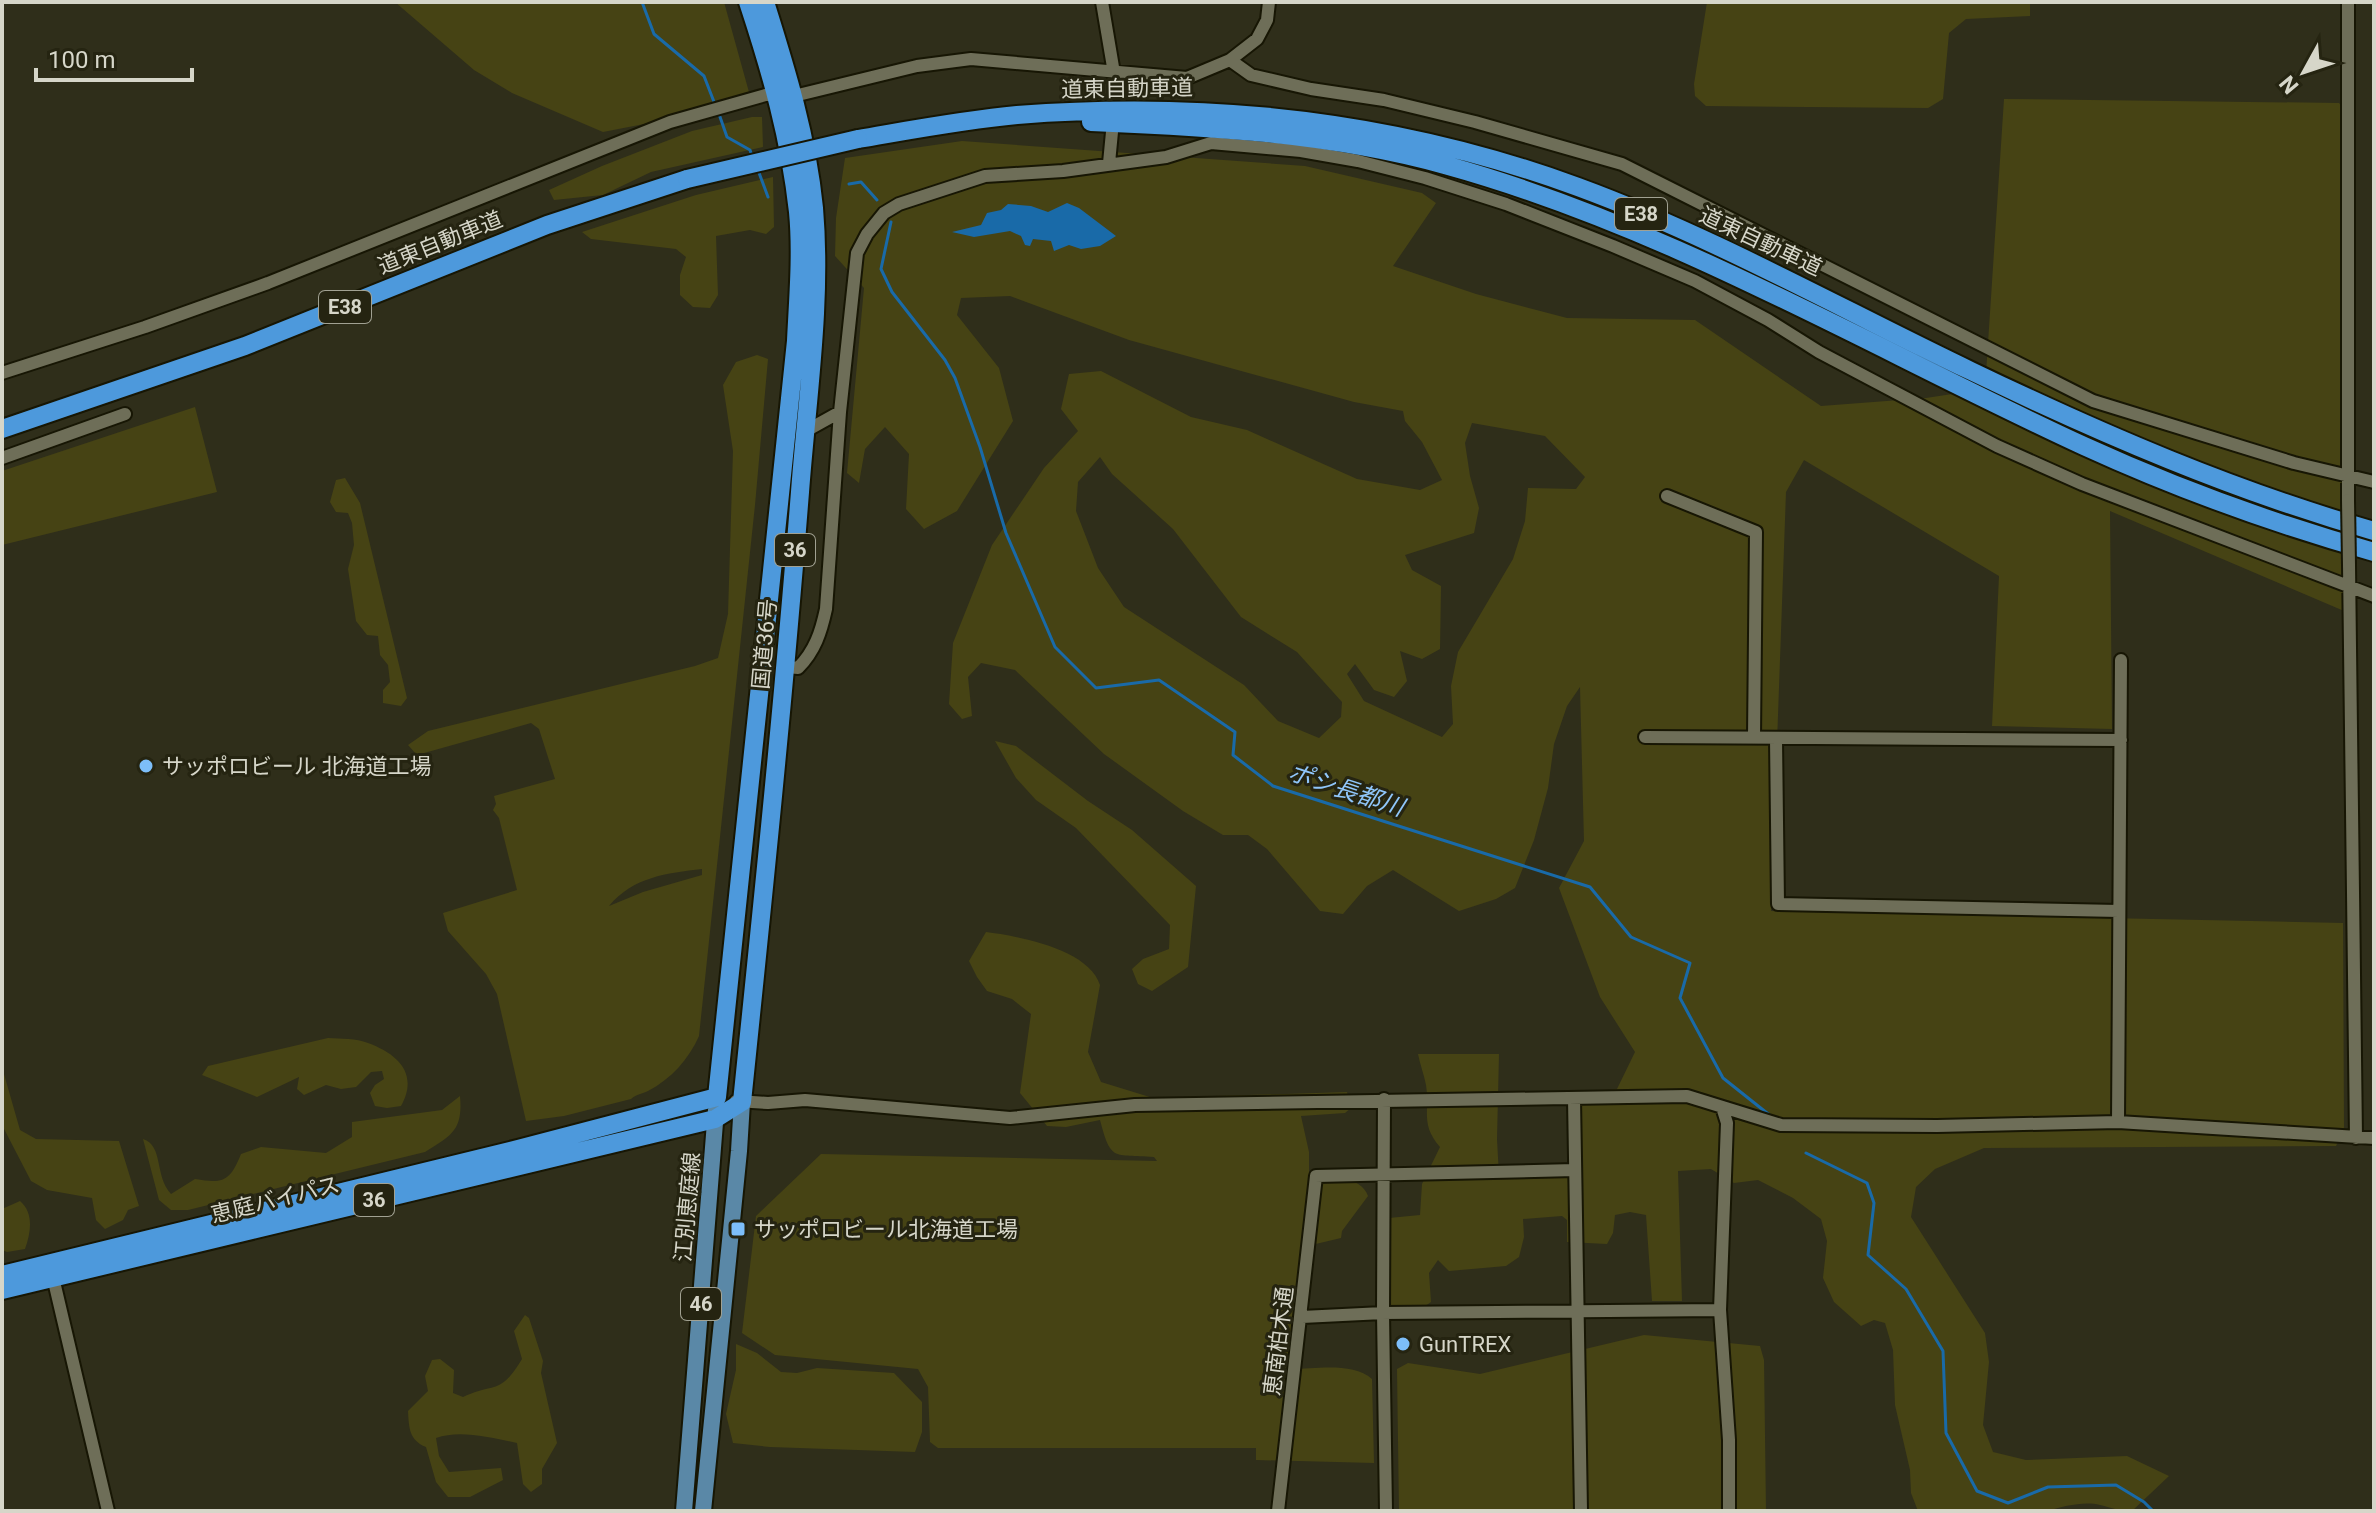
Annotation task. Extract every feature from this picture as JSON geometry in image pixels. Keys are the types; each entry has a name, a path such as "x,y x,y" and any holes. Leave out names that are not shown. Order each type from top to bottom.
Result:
{"highway":[{"name":"国道36号","path":"742,1102 787,667 816,273 814,207 781,96 748,2"},
{"name":"国道36号","path":"717,1097 796,341 798,213 765,2"},
{"name":"道東自動車道","path":"2,429 245,346 547,225 687,179 858,139 1014,115 1192,110 1279,116 1362,128 1445,147 1577,187 1693,235 2093,428 2198,472 2309,512 2374,531"},
{"name":"道東自動車道","path":"858,139 1018,124 1090,122 1192,126 1276,133 1443,164 1568,205 1687,254 2086,446 2193,492 2305,532 2374,552"},
{"name":"恵庭バイパス","path":"2,1290 51,1270 717,1097"},
{"name":"恵庭バイパス","path":"2,1275 51,1270 715,1119 742,1102"}],"main road":[{"name":"江別恵庭線","path":"684,1511 717,1097"},
{"name":"江別恵庭線","path":"703,1511 742,1102"}],"street":[{"path":"1102,2 1114,89"},
{"path":"2,373 268,283 670,122 917,66 971,59 1187,78 1230,60 1257,39 1267,20 1269,2"},
{"path":"2348,2 2347,474 2356,1138"},
{"path":"1230,60 1251,75 1311,89 1384,100 1622,164 2093,401 2294,463 2374,482"},
{"path":"1109,163 1112,132"},
{"path":"787,667 798,668 810,656 826,609 840,412 857,253 867,234 884,213 899,204 985,176 1063,171 1166,157 1211,143 1250,145 1358,161 1506,204 1695,281 1768,320 1832,360 1997,446 2082,484 2374,596"},
{"path":"804,432 840,412"},
{"path":"2,458 125,414"},
{"path":"1667,496 1756,532 1754,737"},
{"path":"2118,1122 2121,660"},
{"path":"1645,737 2121,740"},
{"path":"1776,739 1778,904 2119,911"},
{"path":"717,1097 742,1102 805,1100 1010,1118 1135,1105 1687,1096 1781,1125 2118,1122 2374,1138"},
{"path":"1384,1099 1386,1511"},
{"path":"1574,1099 1581,1511"},
{"path":"1722,1107 1727,1123 1720,1310 1729,1440 1729,1511"},
{"path":"1383,1174 1575,1170"},
{"name":"恵南柏木通","path":"1278,1511 1316,1176 1383,1174"},
{"path":"51,1270 108,1511"},
{"path":"1302,1317 1383,1313 1720,1310"}],"shaded area":[{"path":"395,2 724,2 752,103 603,132 512,93 474,70"},
{"path":"1707,2 2030,2 2030,16 1966,19 1949,33 1943,99 1928,108 1706,106 1695,96 1694,84"},
{"path":"2004,99 2339,103 2345,110 2344,611 2110,511 2112,729 1992,726 1999,576 1804,460 1786,492 1771,911 2343,923 2344,1130 2336,1146 1984,1148 1935,1169 1916,1187 1911,1217 1985,1333 1989,1362 1983,1425 1993,1452 2026,1460 2127,1456 2169,1476 2132,1511 2088,1504 2048,1511 1918,1511 1911,1493 1910,1470 1895,1405 1893,1350 1885,1323 1874,1320 1861,1326 1834,1302 1823,1278 1827,1241 1821,1219 1793,1198 1758,1180 1734,1183 1711,1169 1678,1171 1682,1301 1652,1301 1646,1215 1630,1212 1615,1215 1613,1233 1607,1244 1567,1242 1567,1220 1562,1216 1523,1219 1524,1237 1519,1257 1506,1266 1449,1271 1438,1260 1429,1273 1431,1302 1421,1309 1390,1308 1389,1218 1420,1215 1422,1184 1440,1147 1428,1124 1426,1085 1418,1054 1499,1054 1499,1176 1579,1174 1579,1105 1591,1093 1617,1089 1635,1052 1600,997 1559,888 1584,841 1580,687 1567,706 1554,744 1548,788 1534,840 1515,888 1496,899 1459,911 1393,870 1367,886 1343,914 1320,911 1267,849 1248,835 1223,835 1183,811 1104,754 1015,670 981,663 968,677 972,716 962,719 949,704 953,643 992,545 1044,468 1078,431 1061,409 1069,374 1101,371 1191,417 1247,430 1357,479 1420,490 1442,480 1422,442 1405,421 1403,411 1354,402 1129,340 1010,296 961,298 957,315 999,368 1013,421 957,511 924,529 906,509 909,454 885,427 865,449 859,483 847,473 864,288 835,256 836,218 845,158 962,141 1305,166 1422,193 1436,203 1393,266 1476,294 1567,318 1695,320 1821,406 1926,398 1985,389","holes":["1472,423 1545,436 1585,477 1576,489 1528,488 1525,521 1513,559 1458,652 1451,686 1453,724 1442,737 1364,701 1347,674 1355,664 1374,690 1394,697 1407,681 1400,651 1422,659 1440,649 1441,586 1412,570 1405,555 1474,533 1479,508 1465,443","1100,457 1112,474 1173,529 1241,617 1297,652 1342,702 1341,717 1319,738 1278,721 1244,685 1124,607 1098,568 1076,511 1078,482"]},
{"path":"762,117 763,147 651,172 603,195 554,200 549,190 692,131"},
{"path":"773,177 774,227 766,234 750,230 716,236 718,295 710,308 693,307 680,295 680,275 686,257 676,249 591,239 582,232 696,195"},
{"path":"757,355 768,359 699,1036 678,1068 648,1091 631,1099 564,1116 526,1121 497,994 486,974 448,931 443,913 517,890 499,818 493,810 496,804 494,796 555,779 539,729 531,723 417,755 408,745 428,731 718,658 728,614 733,451 723,385 736,362","holes":["702,869 702,875 643,892 609,906 618,896 651,878"]},
{"path":"195,407 217,492 2,545 2,471"},
{"path":"345,478 360,503 407,698 401,706 383,703 383,690 390,682 388,665 380,655 378,636 367,635 356,621 348,569 354,545 352,523 348,513 336,512 330,502 336,480"},
{"path":"995,741 1016,746 1132,830 1196,886 1188,967 1152,991 1138,984 1132,969 1143,959 1169,949 1170,925 1076,828 1036,800 1016,778"},
{"path":"986,932 1051,946 1082,962 1093,973 1100,985 1088,1052 1101,1082 1153,1098 1347,1092 1351,1108 1345,1113 1301,1116 1309,1152 1309,1175 1352,1181 1359,1184 1368,1196 1342,1231 1341,1238 1303,1247 1292,1369 1345,1368 1372,1379 1374,1463 1256,1460 1256,1448 938,1448 930,1442 928,1387 918,1369 775,1355 742,1333 756,1216 821,1154 1157,1161 1154,1157 1116,1153 1107,1143 1100,1120 1066,1127 1047,1126 1020,1093 1031,1014 1012,999 987,991 977,977 969,961"},
{"path":"328,1038 363,1041 396,1059 408,1084 401,1106 375,1106 370,1093 384,1079 382,1071 371,1072 356,1087 341,1089 326,1085 304,1095 297,1089 299,1077 257,1097 202,1075 208,1066"},
{"path":"2,1067 20,1130 36,1139 119,1141 139,1206 128,1210 123,1220 105,1229 96,1220 92,1198 47,1190 31,1181 2,1125"},
{"path":"460,1096 460,1117 454,1130 425,1152 188,1210 171,1210 159,1200 143,1139 154,1148 162,1178 171,1194 195,1179 213,1181 225,1178 241,1154 261,1147 326,1153 352,1137 352,1122 442,1110"},
{"path":"20,1201 29,1217 27,1243 25,1249 7,1252 2,1250 2,1209"},
{"path":"525,1315 529,1318 543,1361 541,1373 557,1443 542,1469 542,1484 531,1492 523,1484 517,1443 476,1435 445,1435 436,1438 439,1456 449,1472 501,1468 503,1480 470,1497 448,1497 436,1482 426,1447 416,1441 411,1433 408,1411 428,1391 425,1376 432,1360 440,1359 454,1370 453,1393 463,1397 502,1383 522,1359 514,1331"},
{"path":"1644,1335 1760,1346 1764,1360 1766,1511 1399,1511 1397,1369 1408,1363 1480,1374"},
{"path":"736,1344 757,1353 781,1372 797,1373 817,1368 894,1373 922,1402 922,1432 915,1452 733,1443 726,1414 736,1370"}],"water":[{"path":"1067,203 1079,208 1116,236 1100,246 1081,249 1069,245 1054,251 1051,241 1033,239 1030,246 1025,245 1021,236 1010,231 974,237 952,232 981,225 987,213 1001,210 1008,204 1031,206 1048,212"}],"waterway":[{"name":"ポシ長都川","path":"642,2 654,34 704,76 716,107"},
{"name":"ポシ長都川","path":"719,114 727,137 750,150 752,156"},
{"name":"ポシ長都川","path":"758,170 768,197"},
{"name":"ポシ長都川","path":"849,184 861,182 877,200"},
{"name":"ポシ長都川","path":"891,222 881,269 892,292 945,360 955,378 1006,533 1055,647 1096,688 1159,680 1235,732 1233,755 1273,786 1590,887 1631,937 1690,963 1680,998 1723,1078 1772,1117"},
{"name":"ポシ長都川","path":"1806,1153 1867,1183 1874,1203 1868,1255 1906,1289 1943,1351 1946,1433 1977,1491 2008,1503 2048,1487 2116,1485 2153,1511"}],"place":[{"name":"サッポロビール 北海道工場","path":"146,766"},
{"name":"サッポロビール北海道工場","path":"738,1229"},
{"name":"GunTREX","path":"1403,1344"}]}
